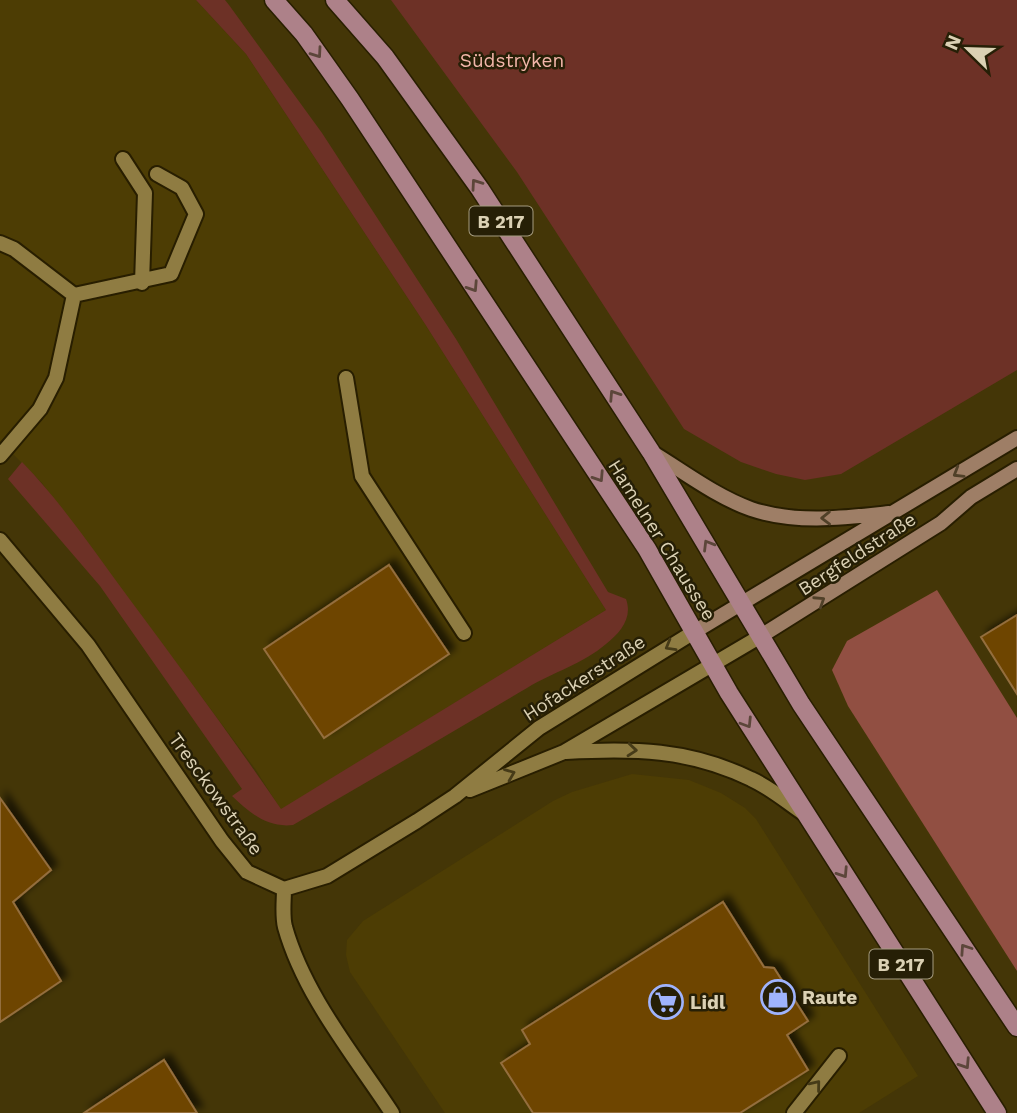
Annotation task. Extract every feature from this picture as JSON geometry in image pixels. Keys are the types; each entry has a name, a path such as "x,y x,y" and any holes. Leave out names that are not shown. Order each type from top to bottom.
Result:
{"main road":[{"name":"Hamelner Chaussee","path":"274,0 304,34 379,142 647,549 712,664 997,1113"},
{"name":"Hamelner Chaussee","path":"335,0 385,57 480,189 651,452 801,704 1017,1027"}],"street":[{"path":"123,159 145,193 142,283"},
{"path":"0,243 14,249 74,295 142,283 171,274 196,214 182,188 157,174"},
{"path":"0,456 40,409 56,378 74,295"},
{"path":"346,377 362,476 464,633"},
{"name":"Bergfeldstraße","path":"742,604 1017,438"},
{"path":"651,452 738,503 775,515 826,520 894,512"},
{"name":"Bergfeldstraße","path":"712,664 941,523 971,497 1017,469"},
{"name":"Tresckowstraße","path":"0,540 88,645 222,842 247,872 284,889"},
{"name":"Hofackerstraße","path":"284,889 327,876 455,796 539,728 742,604"},
{"name":"Hofackerstraße","path":"455,796 564,752 712,664"},
{"name":"Hofackerstraße","path":"564,752 623,749 694,756 754,780 806,815"},
{"path":"284,889 284,924 319,1004 392,1113"},
{"path":"794,1113 839,1056"}],"shaded area":[{"path":"0,0 196,0 246,54 425,324 606,610 281,810 256,770 42,483 0,441"},
{"path":"937,590 1017,718 1017,971 848,706 832,670 847,641"},
{"path":"632,774 689,780 721,793 745,808 756,819 918,1076 859,1113 445,1113 350,972 346,955 347,940 363,921 553,801 572,792"}],"green space":[{"path":"196,0 225,0 322,133 456,339 608,592 626,599 628,606 626,619 620,630 597,651 527,688 293,825 267,822 232,796 242,789 100,586 8,479 22,462 77,528 206,702 281,809 606,610 425,324 246,54"},
{"name":"Südstryken","path":"391,0 1017,0 1017,370 841,474 805,480 776,474 741,462 684,429 517,172"}],"building":[{"path":"389,565 449,654 324,738 264,649"},
{"path":"1017,615 1017,694 981,637"},
{"path":"0,798 51,870 13,902 61,981 0,1022"},
{"name":"Lidl","path":"723,902 764,967 774,968 808,1021 787,1035 808,1070 740,1113 533,1113 501,1063 530,1044 522,1030"},
{"path":"164,1060 197,1113 84,1113"}],"place":[{"name":"Raute","path":"778,997"},
{"name":"Lidl","path":"666,1002"}]}
